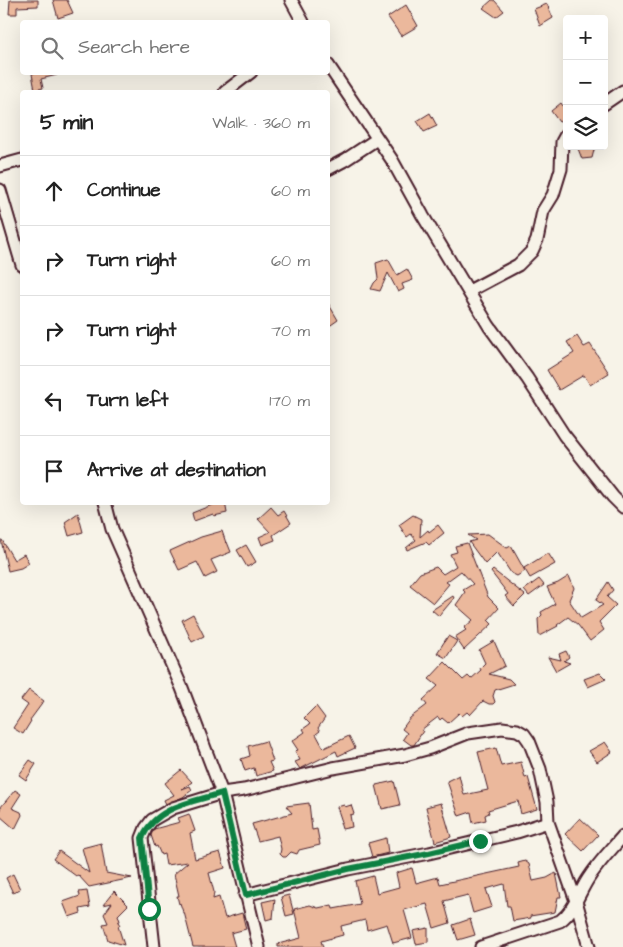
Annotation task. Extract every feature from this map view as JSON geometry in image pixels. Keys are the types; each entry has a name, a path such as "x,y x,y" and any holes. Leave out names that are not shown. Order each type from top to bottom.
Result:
{"street":[{"path":"291,0 302,20"},
{"path":"330,68 392,160 422,216 489,326 527,378 564,434 613,498 623,507"},
{"path":"228,90 248,75"},
{"path":"608,101 623,90"},
{"path":"330,168 377,139"},
{"path":"469,292 518,265 532,251 537,240 542,211 553,194 561,169 563,140"},
{"path":"0,166 20,161"},
{"path":"0,190 20,258"},
{"path":"106,505 112,528 182,688 222,793 259,947"},
{"path":"154,947 142,838 152,820 173,808 222,793 244,790 333,768 405,755 430,748 468,733 502,728 517,730 529,740 540,769 547,802 548,822 576,901 589,947"},
{"path":"246,895 348,869 438,851 517,832 548,822"},
{"path":"482,947 560,921 568,915 598,863 623,836"}],"building":[{"path":"10,0 38,0 38,6 17,7 17,14 9,14"},
{"path":"53,0 67,0 73,13 58,18"},
{"path":"492,0 504,11 496,17 483,8"},
{"path":"547,4 553,18 540,26 534,9"},
{"path":"406,5 418,26 401,36 388,17"},
{"path":"32,75 57,75 41,79 43,88 35,90"},
{"path":"561,103 563,106 563,120 559,122 551,111"},
{"path":"430,113 437,126 424,132 417,121"},
{"path":"579,150 594,150 592,158 582,159"},
{"path":"388,259 397,275 407,269 413,280 402,284 404,289 398,292 388,273 380,291 371,289 378,279 376,263"},
{"path":"330,306 338,320 330,326"},
{"path":"577,336 584,347 590,344 609,373 590,385 584,375 559,390 547,370 574,353 567,342"},
{"path":"212,505 226,505 227,513 214,516 213,514 194,521 192,513"},
{"path":"271,507 278,515 284,511 291,523 273,535 275,540 262,545 259,537 270,532 258,519"},
{"path":"78,513 83,532 69,536 65,522"},
{"path":"413,515 421,519 420,537 438,525 444,533 429,545 426,542 407,550 406,548 416,540 411,534 407,537 399,525"},
{"path":"222,531 231,552 211,560 217,572 205,578 197,562 179,570 170,551 201,537"},
{"path":"488,534 507,548 511,546 525,571 517,576 511,573 497,552 485,564 469,542 476,540 468,535"},
{"path":"1,540 14,560 24,554 29,563 21,568 8,571"},
{"path":"467,543 488,597 499,608 488,620 492,624 464,650 455,637 466,630 464,628 473,620 456,605 465,592 463,590 473,584 461,571 446,582 449,584 433,603 410,585 420,573 436,567 443,574 456,566 450,554 457,552 455,546"},
{"path":"246,545 256,562 247,567 237,550"},
{"path":"548,553 555,564 530,578 524,568"},
{"path":"493,570 525,595 514,606 505,596 508,594 491,572"},
{"path":"569,576 574,588 569,600 581,618 603,605 596,600 608,582 613,590 607,597 616,605 599,622 604,630 590,641 578,625 568,617 558,626 539,636 538,619 542,615 541,612 555,604 547,587"},
{"path":"539,579 544,585 529,596 524,590"},
{"path":"453,596 454,598 439,616 432,610"},
{"path":"193,614 204,636 192,642 182,620"},
{"path":"448,636 457,641 446,658 437,653"},
{"path":"494,641 505,666 489,674 509,679 514,684 495,690 493,696 495,702 493,704 483,701 470,715 467,712 462,716 459,713 448,723 442,718 440,720 438,717 421,730 423,731 414,745 403,739 407,733 402,729 410,718 427,705 423,700 438,686 429,679 445,662 463,680 468,676 471,679 481,670 480,668 485,663 479,650"},
{"path":"566,651 569,657 564,661 570,663 556,671 548,657 561,660 559,654"},
{"path":"600,673 606,679 588,687 584,679"},
{"path":"29,690 44,701 30,720 23,734 13,728 28,705 21,700"},
{"path":"316,706 325,718 318,728 320,731 316,734 323,747 349,736 355,748 338,756 336,751 300,769 295,762 300,760 295,751 298,750 292,741 305,732 303,729 310,724 304,718"},
{"path":"266,741 273,761 269,762 273,771 256,776 254,768 245,771 241,759 250,756 248,746"},
{"path":"605,742 612,752 597,762 589,751"},
{"path":"496,748 501,766 521,762 525,778 528,777 537,809 521,814 518,801 488,810 489,813 485,815 486,820 473,823 471,812 459,816 447,781 459,775 464,795 488,790 478,752"},
{"path":"30,760 36,764 26,780 19,775"},
{"path":"181,770 192,782 182,789 190,786 192,790 183,797 166,804 164,800 174,795 165,783"},
{"path":"394,781 400,805 382,809 376,785"},
{"path":"15,790 21,794 12,808 21,812 22,815 15,829 0,816 0,808"},
{"path":"309,803 312,830 317,829 320,845 299,850 297,854 291,852 286,857 283,857 280,854 281,849 278,836 258,841 252,824 292,813 286,806"},
{"path":"441,803 451,837 435,842 426,807"},
{"path":"344,805 345,807 351,805 354,814 350,815 352,827 342,829 340,822 342,822 337,807"},
{"path":"189,814 195,831 190,833 195,859 220,852 225,868 209,873 214,892 213,899 219,897 225,918 242,913 246,929 231,933 235,947 193,947 184,912 179,904 174,874 188,862 166,865 164,854 161,855 157,846 155,847 151,835 154,829 180,822 178,818"},
{"path":"580,818 598,835 583,851 565,834"},
{"path":"386,838 388,853 372,857 368,843"},
{"path":"101,843 106,873 132,878 89,887 78,875 76,876 53,859 59,851 89,873 82,848"},
{"path":"525,861 529,864 533,881 547,878 556,873 561,897 558,897 555,912 513,921 510,906 507,906 504,884 486,889 492,907 473,913 468,895 444,901 450,923 434,928 427,904 404,910 412,938 393,943 387,924 367,930 365,920 341,926 343,935 321,941 323,947 278,947 278,944 301,938 294,909 310,905 318,908 332,905 333,909 360,904 355,881 373,876 377,893 399,887 396,873 412,868 416,883 438,877 440,884 519,867 518,863"},
{"path":"13,874 20,889 13,893 6,878"},
{"path":"87,891 90,907 80,909 81,913 69,917 63,902 80,896 79,892"},
{"path":"114,891 128,905 118,915 120,925 118,926 124,945 108,940 103,924 108,923 104,914 112,903 103,905"},
{"path":"289,895 294,914 286,916 281,897"},
{"path":"275,899 273,918 266,920 262,902"},
{"path":"470,919 475,935 458,940 453,925"},
{"path":"428,928 428,942 416,944 413,931"}],"route":[{"path":"149,909 142,838 146,828 152,820 173,808 222,793 246,895 348,869 480,841"}]}
